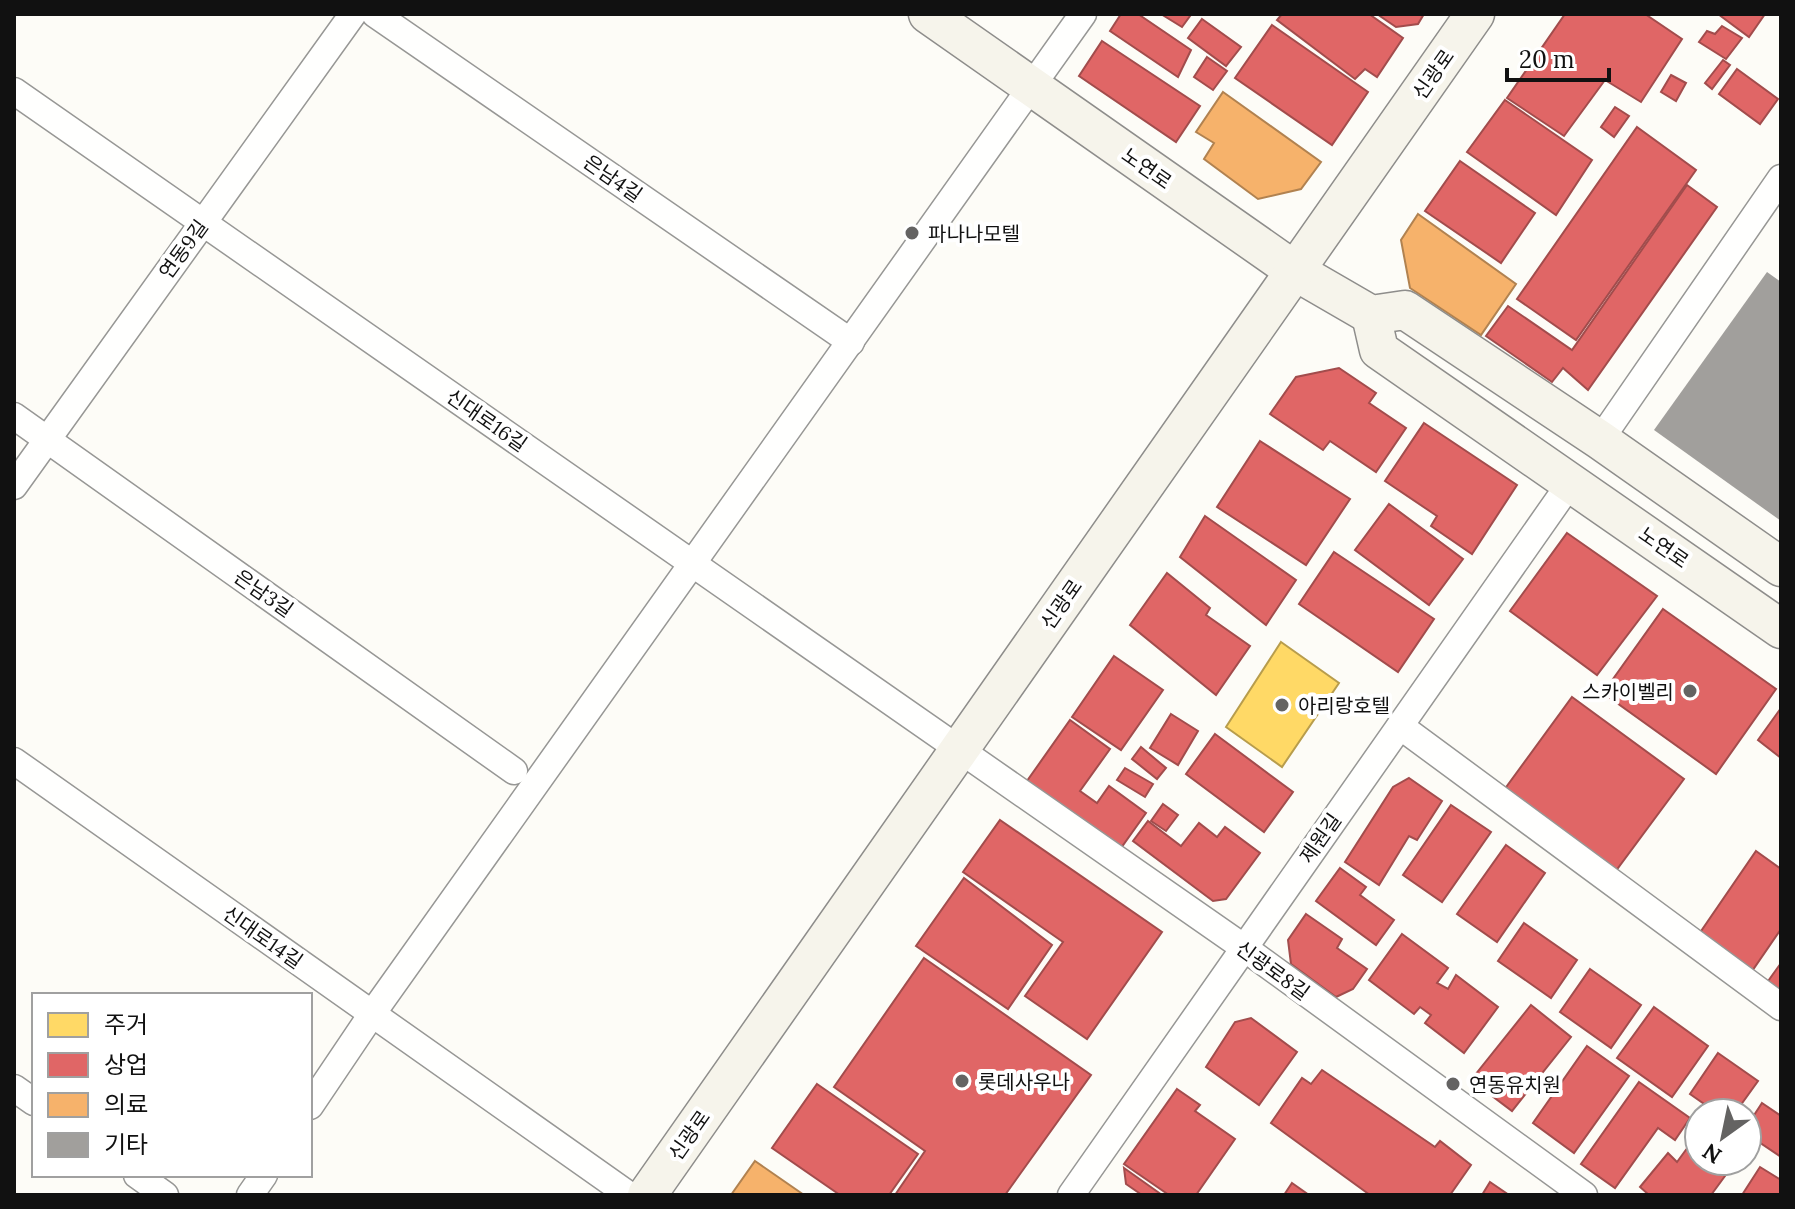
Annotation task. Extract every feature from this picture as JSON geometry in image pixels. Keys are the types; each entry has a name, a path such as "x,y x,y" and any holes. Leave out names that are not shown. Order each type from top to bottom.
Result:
{"main road":[{"name":"노연로","path":"928,14 1295,271 1371,315 1379,350 1781,629"},
{"name":"신광로","path":"647,1195 1475,14"},
{"path":"1371,315 1405,310 1600,440 1781,567"}],"street":[{"name":"연동9길","path":"14,486 353,14"},
{"name":"은남4길","path":"375,14 851,342"},
{"path":"312,1103 372,1014 1083,14"},
{"name":"신대로16길","path":"14,91 960,749"},
{"path":"1600,440 1781,178"},
{"name":"은남3길","path":"14,416 514,771"},
{"name":"제원길","path":"1080,1192 1243,947 1571,482"},
{"path":"1400,726 1781,1007"},
{"name":"신광로8길","path":"960,749 1243,947 1584,1195"},
{"name":"신대로14길","path":"14,761 629,1195"},
{"path":"14,1088 32,1101"},
{"path":"140,1177 165,1195"},
{"path":"250,1195 263,1177"}],"building: 주거":[{"name":"아리랑호텔","path":"1281,642 1339,683 1282,767 1226,727"}],"building: 상업":[{"path":"1121,14 1138,14 1191,50 1178,77 1110,31"},
{"path":"1161,14 1187,14 1190,16 1182,27"},
{"path":"1282,14 1369,14 1403,38 1377,77 1365,69 1355,79 1277,20"},
{"path":"1377,14 1424,14 1418,24 1396,27"},
{"path":"1565,14 1645,14 1682,39 1641,102 1605,80 1564,136 1507,98"},
{"path":"1718,14 1765,14 1749,37"},
{"path":"1202,19 1241,47 1226,66 1188,38"},
{"path":"1272,25 1368,92 1332,145 1235,78"},
{"path":"1722,26 1742,38 1726,59 1699,42 1707,31 1715,34"},
{"path":"1102,41 1200,106 1176,142 1079,76"},
{"path":"1207,57 1227,71 1213,90 1194,77"},
{"path":"1723,60 1730,65 1712,89 1705,83"},
{"path":"1737,69 1778,99 1760,124 1719,94"},
{"path":"1671,75 1686,83 1676,101 1661,92"},
{"path":"1505,100 1592,160 1556,215 1467,152"},
{"path":"1615,107 1629,116 1614,137 1601,127"},
{"path":"1637,127 1696,170 1576,340 1517,299"},
{"path":"1460,161 1535,213 1501,263 1425,211"},
{"path":"1687,185 1717,207 1588,390 1563,368 1552,382 1486,336 1508,306 1572,350"},
{"path":"1339,368 1376,393 1369,403 1406,428 1376,472 1330,441 1323,450 1270,414 1296,377"},
{"path":"1424,423 1517,485 1472,554 1431,526 1437,516 1385,481"},
{"path":"1260,441 1350,499 1306,565 1217,507"},
{"path":"1389,504 1463,559 1429,605 1355,550"},
{"path":"1205,516 1296,580 1266,625 1180,557"},
{"path":"1567,533 1657,596 1597,675 1510,611"},
{"path":"1334,552 1434,619 1398,672 1299,604"},
{"path":"1167,573 1210,608 1206,615 1250,646 1216,695 1130,625"},
{"name":"스카이벨리","path":"1663,609 1776,689 1716,774 1603,693"},
{"path":"1114,656 1163,690 1121,750 1072,717"},
{"path":"1572,697 1684,779 1615,872 1504,790"},
{"path":"1781,708 1781,758 1758,740"},
{"path":"1171,714 1198,731 1178,765 1150,748"},
{"path":"1070,720 1110,749 1080,791 1097,803 1109,786 1146,813 1116,855 1022,788"},
{"path":"1215,734 1293,792 1264,832 1186,774"},
{"path":"1141,747 1166,768 1157,779 1132,759"},
{"path":"1125,768 1153,784 1145,797 1117,780"},
{"path":"1409,778 1442,801 1417,840 1409,836 1379,885 1345,862 1393,787"},
{"path":"1163,804 1178,815 1166,831 1151,821"},
{"path":"1451,805 1491,832 1442,902 1403,875"},
{"path":"1000,820 1162,932 1087,1039 1025,996 1063,942 963,872"},
{"path":"1148,821 1181,846 1199,823 1217,837 1225,827 1260,853 1226,899 1213,901 1133,841"},
{"path":"1506,845 1545,873 1497,942 1457,914"},
{"path":"1756,851 1781,869 1781,929 1750,974 1697,937"},
{"path":"1340,868 1366,887 1360,895 1394,920 1376,945 1316,901"},
{"path":"964,878 1052,945 1008,1009 916,946"},
{"path":"1306,914 1342,939 1337,948 1367,969 1353,989 1336,997 1291,964 1288,940"},
{"path":"1524,923 1577,960 1551,998 1498,961"},
{"path":"1402,934 1448,968 1437,983 1448,989 1456,975 1498,1007 1464,1053 1425,1023 1431,1015 1420,1007 1414,1014 1369,980"},
{"name":"롯데사우나","path":"924,958 1091,1075 1005,1195 895,1195 925,1151 834,1087"},
{"path":"1781,963 1781,994 1766,984"},
{"path":"1590,969 1641,1005 1611,1048 1560,1012"},
{"path":"1531,1005 1571,1037 1512,1111 1471,1080"},
{"path":"1654,1007 1708,1046 1672,1097 1617,1058"},
{"path":"1251,1018 1297,1052 1259,1105 1206,1067 1235,1022"},
{"path":"1587,1046 1629,1076 1574,1153 1533,1123"},
{"path":"1718,1053 1758,1081 1746,1097 1694,1097 1690,1094"},
{"path":"1322,1070 1435,1147 1440,1141 1471,1165 1450,1195 1370,1195 1271,1123 1302,1078 1311,1084"},
{"path":"1639,1082 1683,1113 1683,1128 1675,1140 1658,1128 1615,1188 1581,1164"},
{"path":"817,1084 918,1154 889,1195 840,1195 772,1148"},
{"path":"1177,1089 1200,1105 1195,1111 1235,1139 1196,1195 1169,1195 1124,1164"},
{"path":"1763,1104 1781,1116 1781,1157 1763,1145"},
{"path":"1668,1153 1677,1162 1683,1154 1683,1177 1724,1177 1711,1195 1649,1195 1640,1187"},
{"path":"1124,1168 1162,1195 1142,1195 1126,1184"},
{"path":"1763,1169 1781,1180 1781,1195 1742,1195 1754,1177 1763,1177"},
{"path":"1490,1182 1509,1195 1482,1195"},
{"path":"1292,1183 1309,1195 1284,1195"}],"building: 의료":[{"path":"1223,92 1321,162 1301,189 1258,199 1204,159 1214,143 1196,132"},
{"path":"1418,214 1516,284 1481,335 1410,288 1401,240"},
{"path":"755,1161 804,1195 731,1195"}],"building: 기타":[{"path":"1767,272 1781,282 1781,521 1654,430"}],"place":[{"name":"파나나모텔","path":"912,233"},
{"name":"스카이벨리","path":"1690,691"},
{"name":"아리랑호텔","path":"1282,705"},
{"name":"롯데사우나","path":"962,1081"},
{"name":"연동유치원","path":"1453,1084"}]}
